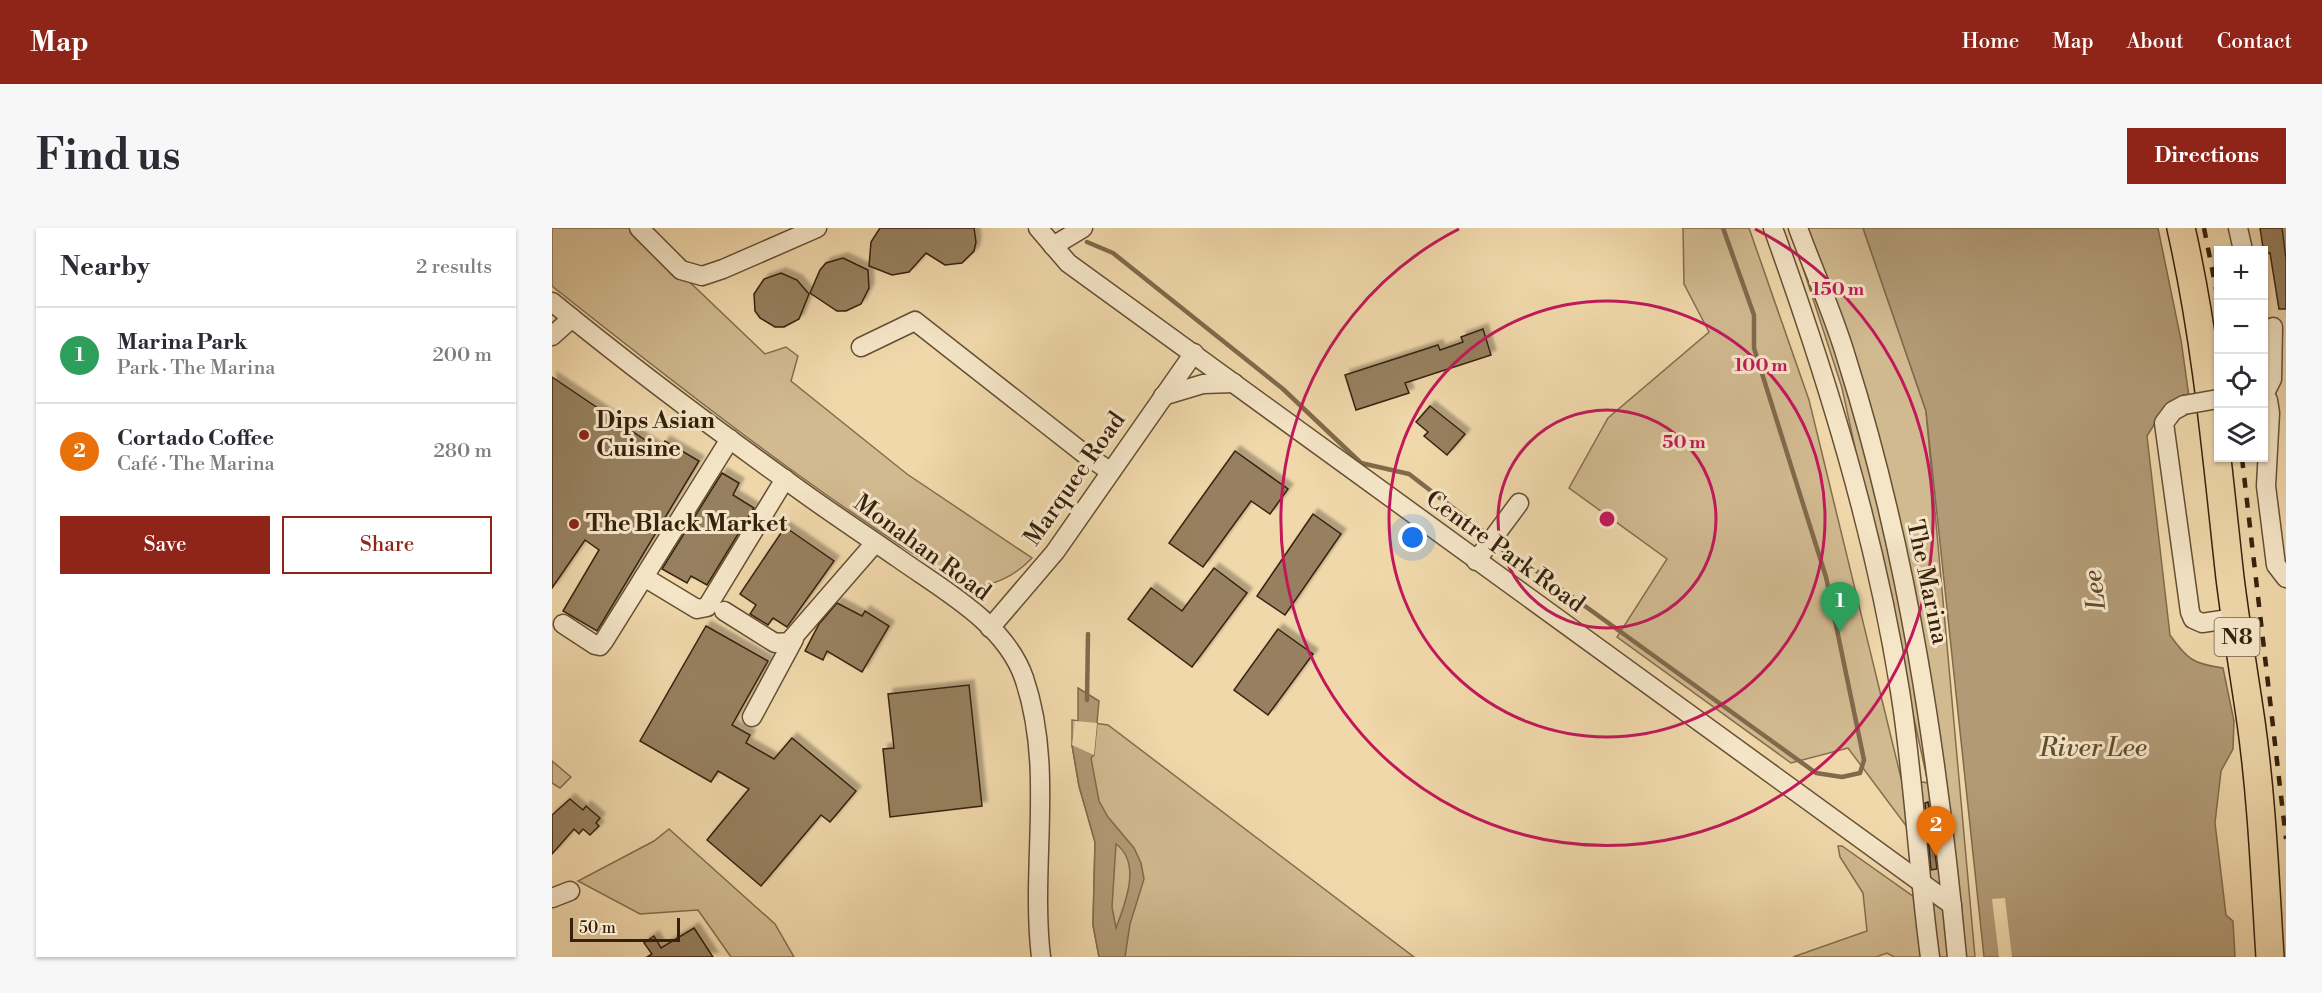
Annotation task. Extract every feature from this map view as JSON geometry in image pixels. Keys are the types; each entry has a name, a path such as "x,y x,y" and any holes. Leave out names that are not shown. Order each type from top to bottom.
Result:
{"highway":[{"name":"N8","path":"2181,228 2200,326 2209,388 2235,618 2261,811 2270,957"}],"street":[{"path":"639,228 681,270 702,276 817,228"},
{"name":"Centre Park Road","path":"1038,228 1068,263 1952,905"},
{"path":"1053,246 1083,228"},
{"name":"The Marina","path":"1773,228 1842,437 1883,601 1900,690 1930,957"},
{"name":"The Marina","path":"1798,228 1847,358 1889,519 1934,747 1957,957"},
{"path":"2238,228 2242,246"},
{"name":"Monahan Road","path":"552,302 729,439 945,591 990,628 1011,650 1023,676 1039,748 1042,793 1039,900 1041,957"},
{"path":"552,336 572,318"},
{"path":"861,347 915,321 1110,471"},
{"path":"2268,387 2272,379 2273,327"},
{"name":"Marquee Road","path":"990,628 1055,552 1194,353"},
{"path":"1163,396 1203,384 1234,383"},
{"path":"2214,400 2184,405 2173,411 2164,423 2190,612 2193,619 2202,623 2235,618"},
{"path":"2268,407 2270,413 2266,486 2276,565 2286,578"},
{"path":"563,624 600,646 729,439"},
{"path":"644,577 697,609 707,607 784,479"},
{"path":"1476,561 1519,503"},
{"path":"752,717 794,639 875,543"},
{"path":"724,611 775,643 794,639"},
{"path":"552,898 570,891"}],"shaded area":[{"path":"552,228 633,228 765,354 786,347 798,356 791,381 907,474 1032,558 1018,571 1003,579 969,589 861,519 756,444 552,286"},
{"path":"1683,228 1749,228 1809,400 1901,778 1928,783 1842,388 1790,228 1863,228 1926,411 1975,957 1931,957 1913,835 1848,748 1791,763 1617,637 1667,559 1569,488 1608,418 1709,332 1684,284"},
{"path":"1072,720 1108,725 1414,957 1099,957 1093,925 1095,842 1079,786 1072,745"},
{"path":"552,761 571,777 560,788 552,783"},
{"path":"669,829 775,924 794,957 731,957 698,910 640,914 578,881 654,841"},
{"path":"1838,846 1842,846 1914,897 1923,951 1921,957 1894,957 1887,953 1876,957 1793,957 1867,931 1863,893 1840,857"}],"water":[{"name":"River Lee","path":"1863,228 2158,228 2181,340 2191,411 2157,420 2147,436 2170,635 2181,650 2192,659 2204,665 2223,668 2234,721 2233,749 2221,771 2215,823 2226,915 2233,921 2235,957 1984,957 1926,411"},
{"path":"1078,688 1099,701 1094,755 1091,758 1099,801 1108,817 1134,848 1141,863 1144,879 1130,924 1125,957 1099,957 1093,925 1095,842 1079,786 1072,745 1078,721","holes":["1116,844 1124,852 1130,873 1129,884 1116,928 1112,907"]}],"pier":[{"path":"1075,721 1097,723 1094,755 1072,745"},
{"path":"2005,898 2012,957 1999,957 1992,899"}],"building":[{"path":"880,228 974,228 976,242 974,251 962,263 945,265 926,253 909,272 892,275 869,266 871,242"},
{"path":"2260,228 2282,228 2286,259 2286,309 2279,309 2270,253 2268,253 2268,246 2263,246"},
{"path":"843,258 868,270 869,288 861,304 846,311 837,311 810,293 820,270 826,263"},
{"path":"781,273 797,280 809,294 799,319 784,327 775,327 760,318 755,311 754,294 764,279"},
{"path":"1483,329 1491,355 1405,383 1409,393 1356,410 1345,375 1438,345 1440,350 1463,342 1461,337"},
{"path":"552,377 660,450 665,441 699,461 597,631 563,611 599,550 585,540 552,588"},
{"path":"1430,406 1465,434 1447,455 1424,436 1428,432 1416,422"},
{"path":"1235,451 1288,489 1270,514 1251,501 1203,567 1169,543"},
{"path":"722,473 739,483 733,495 754,508 707,585 691,576 687,583 662,569"},
{"path":"1313,514 1341,534 1285,615 1257,596"},
{"path":"785,527 834,561 787,627 773,618 768,625 750,614 756,605 740,594"},
{"path":"1214,568 1247,593 1192,667 1128,619 1151,588 1182,611"},
{"path":"837,603 862,616 865,611 889,626 862,672 827,651 823,660 805,651 819,624"},
{"path":"706,626 768,661 732,725 750,735 746,743 774,759 792,738 856,791 830,822 821,815 761,886 707,840 749,789 718,771 711,782 640,741"},
{"path":"1278,629 1313,654 1268,715 1234,690"},
{"path":"969,685 982,806 890,817 883,749 894,748 888,694"},
{"path":"570,799 583,810 586,806 600,818 596,823 599,826 590,835 583,829 579,834 574,829 552,854 552,815"},
{"path":"1928,802 1937,869 1931,870 1925,803"},
{"path":"694,928 713,957 647,957 652,954 644,943 654,936 661,948"}],"waterway":[{"path":"1502,546 1816,773 1842,777 1860,773 1864,760 1826,577 1754,348 1754,315 1723,228"},
{"path":"1087,242 1113,253 1283,389 1361,463 1409,474 1483,531"},
{"path":"1087,700 1088,634"}],"railway":[{"path":"2204,228 2214,279"},
{"path":"2242,462 2286,839"}],"place":[{"name":"Dips Asian Cuisine","path":"584,435"},
{"name":"The Black Market","path":"574,524"},
{"name":"Marina Park","path":"1840,632"},
{"name":"Cortado Coffee","path":"1936,856"}],"water label":[{"name":"Lee","path":"2095,590"}]}
